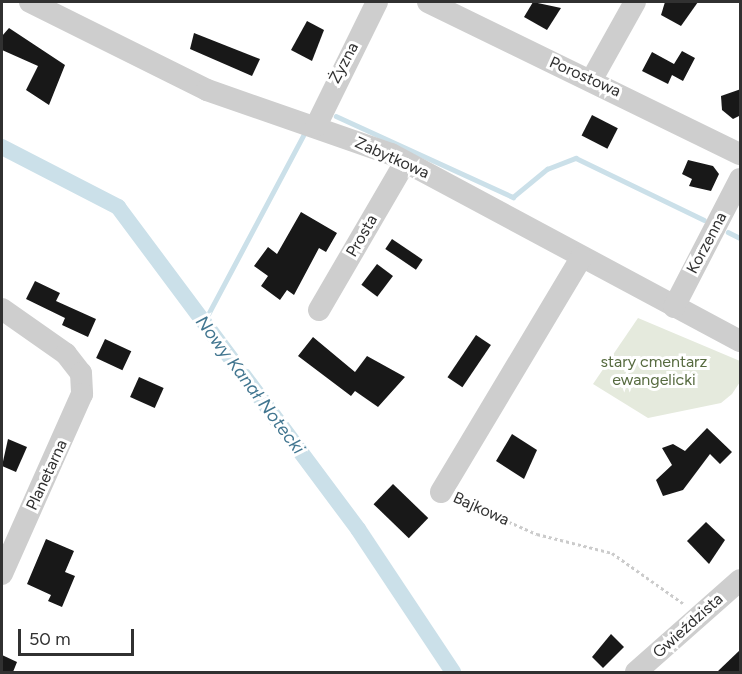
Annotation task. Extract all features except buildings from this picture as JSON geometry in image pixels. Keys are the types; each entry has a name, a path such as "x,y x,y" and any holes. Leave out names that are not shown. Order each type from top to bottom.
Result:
{"street":[{"name":"Zabytkowa","path":"30,2 198,86 316,126 405,162 581,258 741,341"},
{"name":"Żyzna","path":"316,126 377,2"},
{"name":"Porostowa","path":"428,2 592,79 741,154"},
{"path":"592,79 635,2"},
{"name":"Prosta","path":"319,310 405,162"},
{"name":"Korzenna","path":"674,307 741,178"},
{"name":"Bajkowa","path":"441,492 581,258"},
{"name":"Planetarna","path":"2,309 66,354 81,373 82,394 2,573"},
{"name":"Gwieździsta","path":"636,672 698,614 736,592"}],"path":[{"name":"Bajkowa","path":"441,492 537,534 612,553 698,614"}],"green space":[{"name":"stary cmentarz ewangelicki","path":"638,318 740,361 740,382 732,394 721,403 648,418 593,384"}],"waterway":[{"path":"336,116 513,197 547,169 576,158 704,220"},
{"path":"204,322 303,136"},
{"name":"Nowy Kanał Notecki","path":"2,147 118,207 358,529 453,672"},
{"path":"728,232 740,238"}]}
